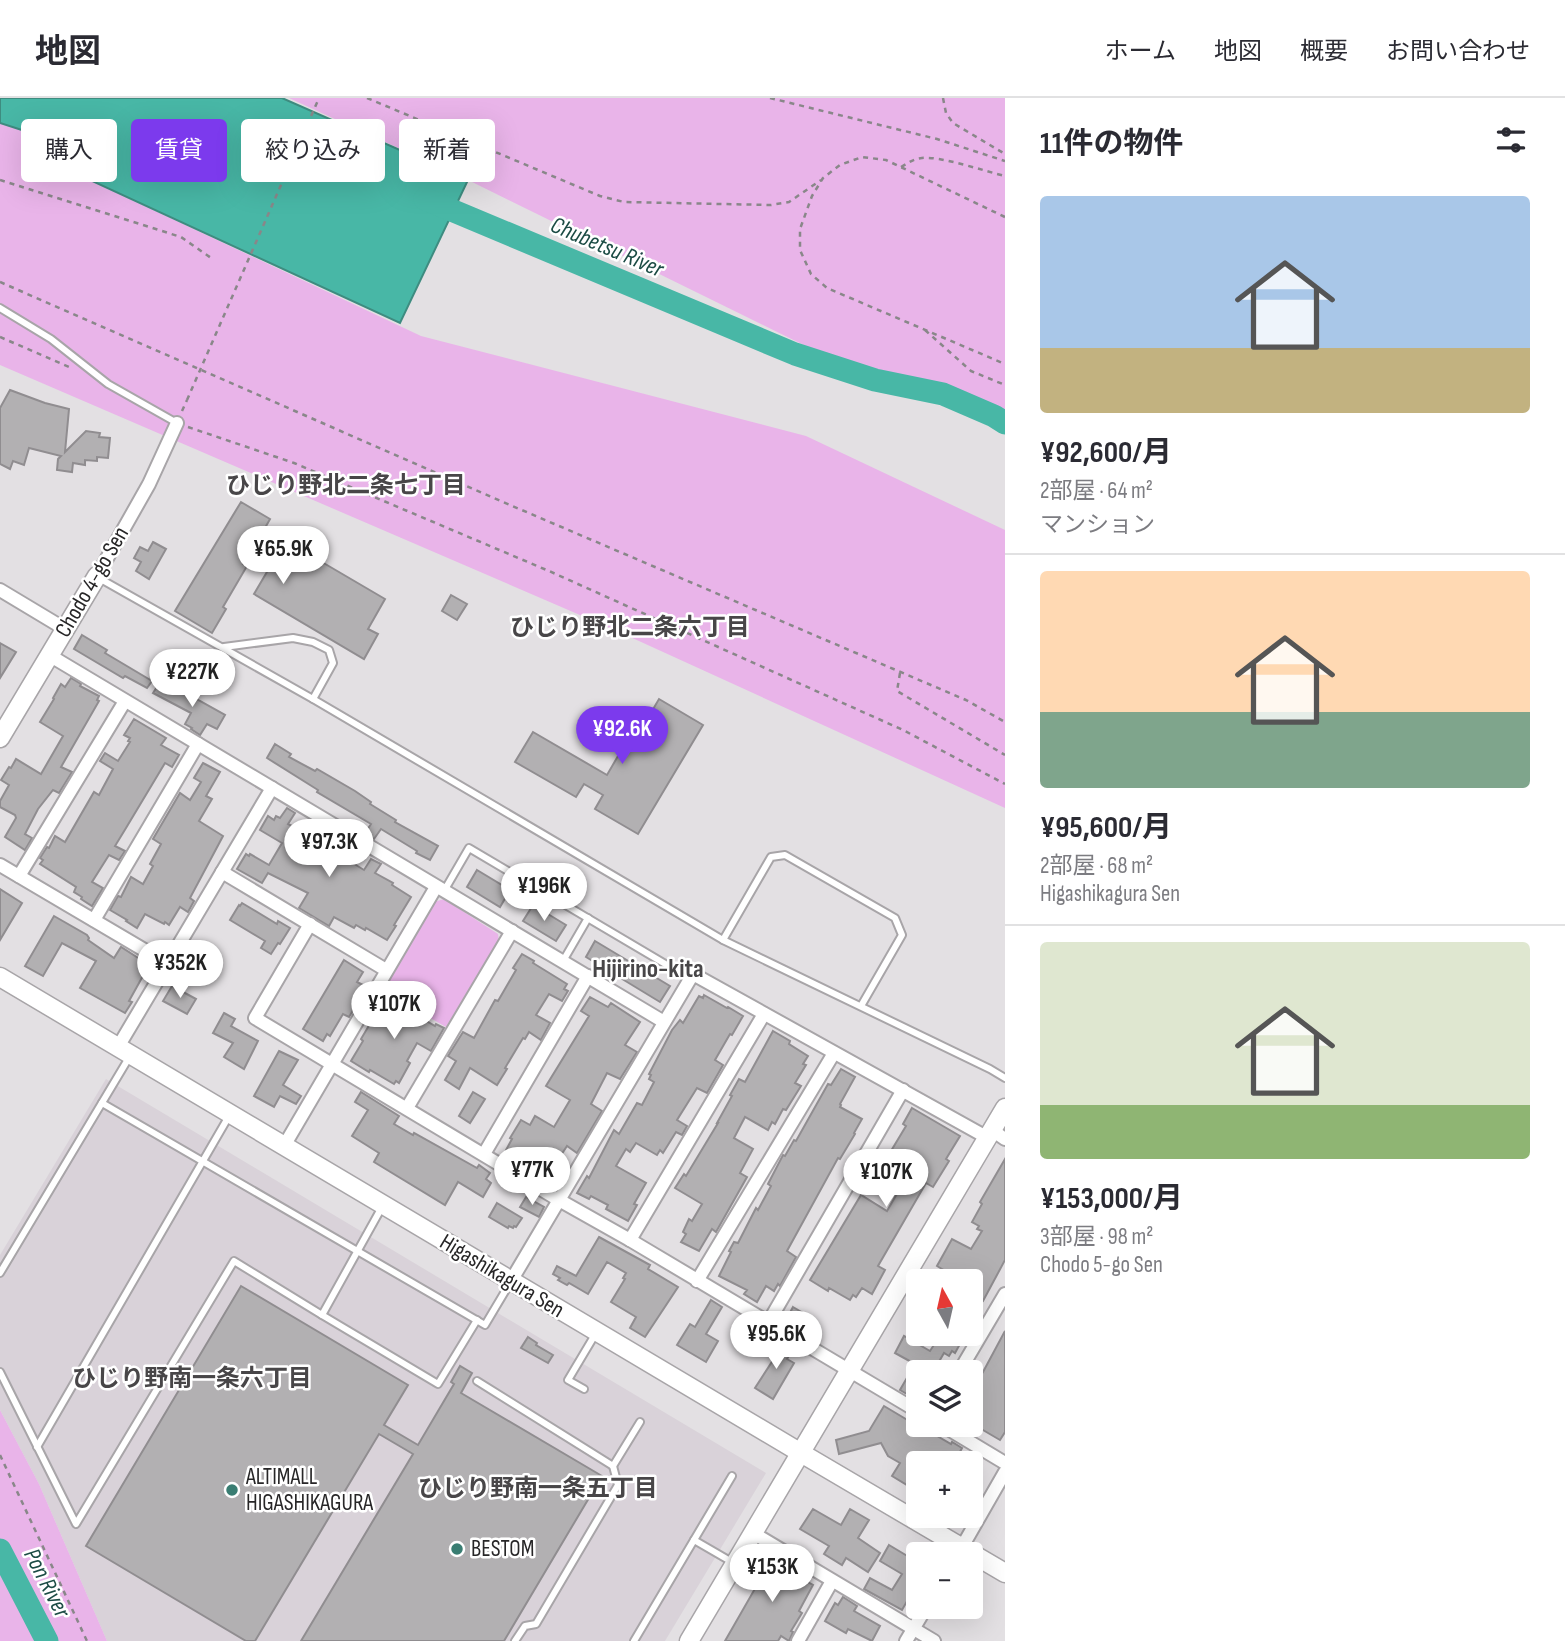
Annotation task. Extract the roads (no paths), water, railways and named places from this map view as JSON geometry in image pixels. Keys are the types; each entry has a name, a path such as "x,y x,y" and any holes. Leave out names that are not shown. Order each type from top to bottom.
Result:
{"main road":[{"name":"Chodo 4-go Sen","path":"0,738 97,576"},
{"name":"Higashikagura Sen","path":"0,977 801,1453 945,1542"},
{"path":"689,1641 849,1370 999,1125"},
{"name":"Higashikagura Sen","path":"983,1562 1005,1573"}],"street":[{"name":"Chodo 4-go Sen","path":"97,576 149,484 177,423"},
{"path":"0,590 65,629"},
{"path":"49,655 664,1022"},
{"path":"19,876 125,701"},
{"path":"94,920 198,744"},
{"path":"124,1051 168,964 272,788"},
{"path":"0,865 168,964"},
{"path":"222,872 386,970"},
{"path":"284,1146 386,970 440,889"},
{"path":"310,924 255,1018 906,1404"},
{"path":"407,1108 512,931"},
{"path":"511,1281 693,974 904,1090 999,1125"},
{"path":"484,1154 588,976"},
{"path":"631,1240 764,1014"},
{"path":"697,1281 834,1053"},
{"path":"768,1323 904,1090"},
{"path":"966,1360 1005,1294"},
{"path":"962,1437 1005,1463"},
{"path":"965,1542 1005,1472"},
{"path":"753,1533 934,1641"},
{"path":"798,1641 832,1581"},
{"path":"906,1641 919,1619"}],"lane":[{"path":"0,308 51,339 108,383 177,423"},
{"path":"97,576 224,647 723,940 1005,1078"},
{"path":"224,647 293,638 313,642 329,650 332,663 313,699"},
{"path":"440,889 469,848 690,978"},
{"path":"723,940 771,858 785,855 895,918 902,935 861,1006"},
{"path":"562,961 588,918"},
{"path":"0,1273 102,1103 124,1051"},
{"path":"102,1103 485,1325 511,1281"},
{"path":"37,1447 230,1114"},
{"path":"322,1315 383,1205"},
{"path":"0,1372 76,1524 234,1261 438,1384 477,1320"},
{"path":"584,1389 568,1380 597,1332"},
{"path":"478,1381 613,1466 618,1485 536,1624 525,1626 515,1641"},
{"path":"613,1466 640,1422"},
{"path":"634,1641 732,1476"},
{"path":"694,1540 735,1564"}],"waterway":[{"name":"Chubetsu River","path":"425,199 795,354 875,380 943,394 1005,423"},
{"name":"Pon River","path":"0,1550 47,1641"}],"place":[{"name":"ALTIMALL HIGASHIKAGURA","path":"232,1490"},
{"name":"BESTOM","path":"457,1549"}],"district":[{"name":"ひじり野北二条七丁目","path":"346,485"},
{"name":"ひじり野北二条六丁目","path":"630,627"},
{"name":"Hijirino-kita","path":"648,969"},
{"name":"ひじり野南一条六丁目","path":"192,1378"},
{"name":"ひじり野南一条五丁目","path":"538,1488"}]}
